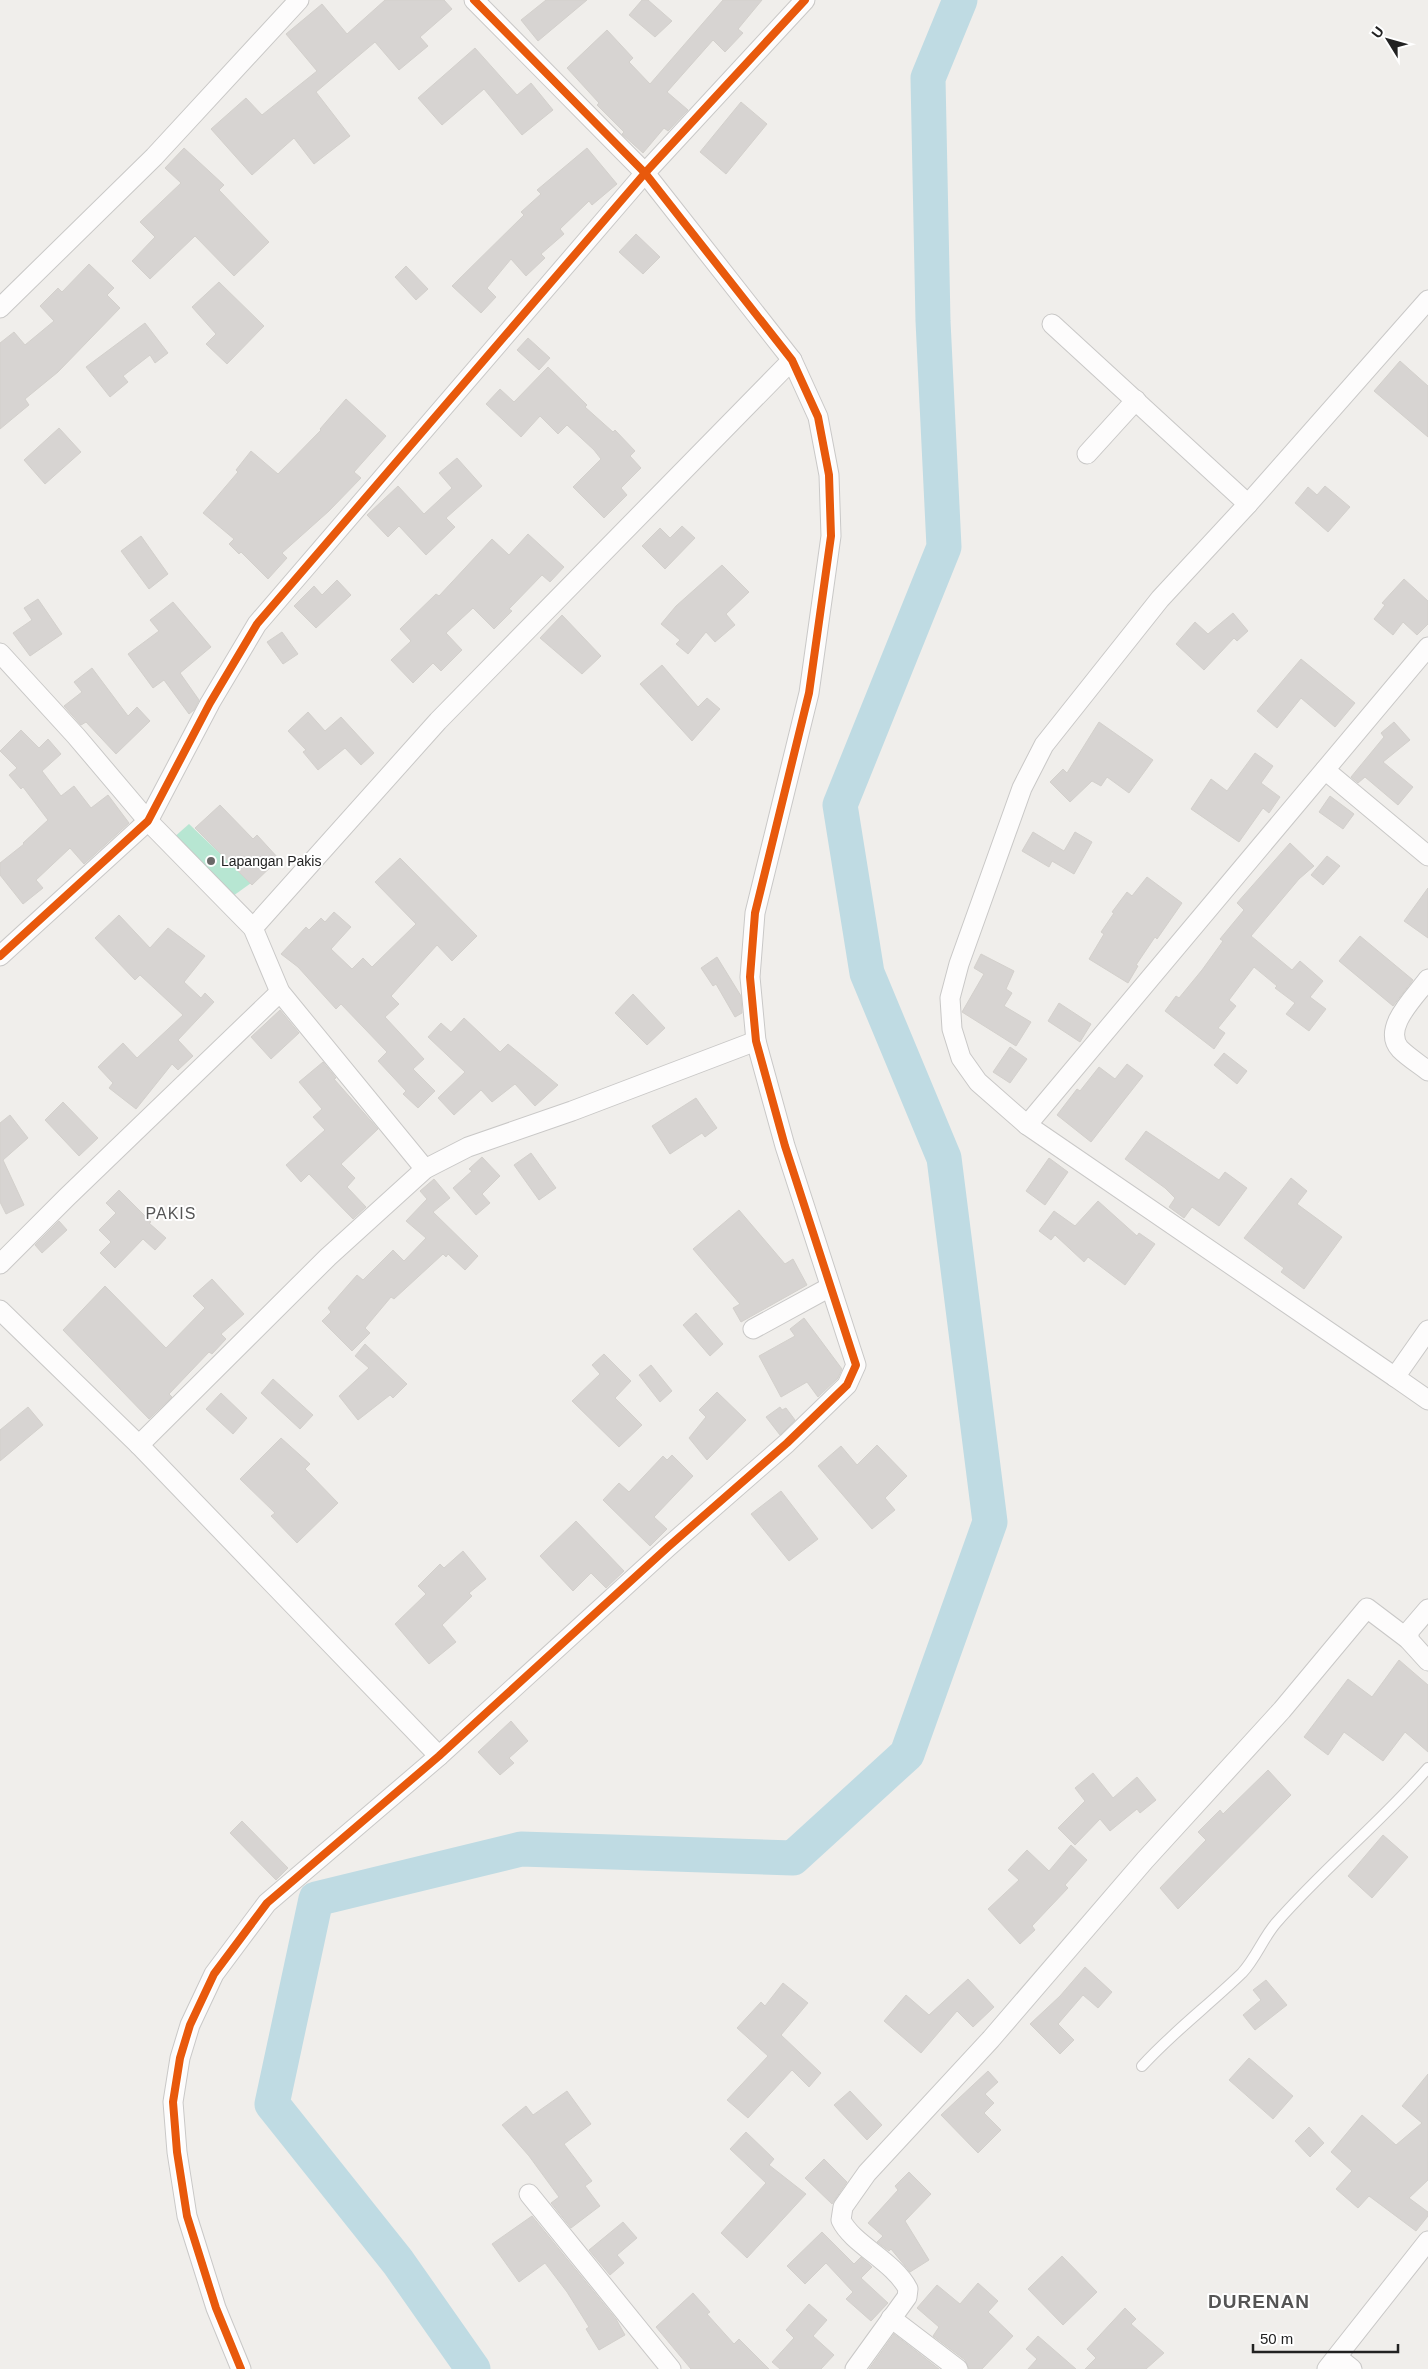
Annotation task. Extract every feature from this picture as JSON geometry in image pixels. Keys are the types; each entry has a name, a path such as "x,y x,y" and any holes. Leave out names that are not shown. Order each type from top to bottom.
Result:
{"street":[{"path":"0,308 154,157 299,0"},
{"path":"241,2369 216,2308 187,2216 173,2102 180,2058 190,2025 214,1974 267,1903 439,1756 668,1547 788,1443 847,1386 855,1369 855,1357 830,1287 786,1146 756,1041 750,977 755,913 809,693 831,536 829,475 818,417 792,360 645,173 474,0"},
{"path":"0,956 148,821 210,703 257,624 645,173 805,0"},
{"path":"1428,300 1248,504 1160,599 1044,745 1022,788 1003,839 959,964 950,998 952,1029 961,1058 978,1082 1027,1125 1428,1400"},
{"path":"1052,324 1248,504"},
{"path":"254,928 445,714 792,360"},
{"path":"1087,454 1136,400"},
{"path":"1027,1125 1428,647"},
{"path":"0,653 76,736 148,821 254,928 280,992 425,1169"},
{"path":"1325,770 1428,856"},
{"path":"1428,979 1399,1018 1394,1031 1394,1040 1400,1048 1428,1071"},
{"path":"0,1264 66,1197 280,992"},
{"path":"139,1444 328,1257 425,1169 468,1146 572,1111 756,1041"},
{"path":"753,1329 830,1287"},
{"path":"0,1310 139,1444 439,1756"},
{"path":"1395,1376 1428,1330"},
{"path":"855,2369 907,2297 908,2289 897,2272 848,2230 841,2220 843,2207 868,2173 991,2038 1145,1860 1282,1710 1367,1608 1408,1639 1428,1660"},
{"path":"1408,1639 1410,1630 1428,1609"},
{"path":"529,2194 671,2369"},
{"path":"1352,2369 1332,2363 1428,2241"},
{"path":"891,2318 958,2369"}],"lane":[{"path":"1142,2066 1175,2031 1244,1971 1276,1923 1351,1845 1405,1795 1428,1768"}],"green space":[{"name":"Lapangan Pakis","path":"189,824 251,883 233,896 172,839"}],"building":[{"path":"385,0 444,0 452,9 420,37 428,46 399,70 375,42 316,92 350,136 314,164 294,138 252,175 211,129 246,98 262,115 317,71 286,34 322,4 347,34"},
{"path":"546,0 587,0 538,41 521,20"},
{"path":"642,0 648,0 672,21 655,37 629,15"},
{"path":"723,0 762,0 738,29 743,33 725,52 713,40 667,92 688,110 668,131 664,128 643,153 622,134 624,132 597,105 599,103 567,68 607,30 633,58 629,62 650,84"},
{"path":"475,48 517,95 531,83 553,110 522,135 484,89 442,125 418,98"},
{"path":"741,102 767,124 726,174 700,152"},
{"path":"184,148 224,185 219,190 269,242 234,276 195,236 150,279 132,261 155,237 140,222 181,183 165,168"},
{"path":"587,148 617,184 592,205 589,201 560,229 564,234 541,254 545,258 526,276 511,259 487,288 496,297 481,313 452,286 524,215 521,212 541,194 537,190"},
{"path":"636,234 660,257 643,274 619,252"},
{"path":"89,264 114,288 107,295 120,308 58,372 25,399 29,405 0,429 0,343 14,332 25,345 54,321 40,306 58,288 62,292"},
{"path":"406,266 428,289 416,300 395,277"},
{"path":"219,282 264,326 227,364 206,344 216,334 192,307"},
{"path":"145,323 168,353 155,363 150,355 123,376 128,382 110,397 86,367"},
{"path":"528,338 550,358 539,370 517,350"},
{"path":"1400,361 1428,386 1428,437 1374,391"},
{"path":"548,367 587,405 585,407 613,432 615,430 635,451 630,456 641,468 621,488 627,495 604,518 573,487 601,459 594,450 567,425 558,434 540,416 521,437 486,404 500,389 514,402"},
{"path":"346,399 386,436 354,472 361,478 329,511 282,553 287,558 268,579 241,552 239,554 229,544 234,539 203,513 238,472 236,470 251,451 278,474 321,430"},
{"path":"59,428 81,452 45,484 24,460"},
{"path":"457,458 482,486 446,518 455,527 426,555 399,526 388,537 367,515 398,486 424,514 452,488 439,473"},
{"path":"1325,486 1350,507 1328,532 1295,503 1308,487 1317,495"},
{"path":"682,526 695,538 665,569 642,546 660,528 670,538"},
{"path":"528,534 564,567 550,582 542,575 509,609 512,611 494,629 473,608 446,633 462,650 441,671 433,663 413,683 391,660 411,641 400,629 436,594 439,596 492,539 509,555"},
{"path":"141,536 168,574 149,589 121,551"},
{"path":"722,565 749,592 726,614 735,625 715,642 706,632 688,654 676,644 680,640 661,624 676,606"},
{"path":"1404,579 1428,601 1428,624 1417,635 1403,622 1393,635 1374,619 1385,605 1382,603"},
{"path":"337,580 351,595 316,628 294,606 314,586 322,595"},
{"path":"38,599 62,634 30,656 13,633 32,620 24,608"},
{"path":"173,602 211,647 180,673 199,700 194,710 189,714 164,680 153,688 128,654 159,631 150,620"},
{"path":"1233,613 1248,631 1237,641 1234,638 1204,670 1176,644 1195,622 1208,634"},
{"path":"562,615 601,656 582,674 540,638"},
{"path":"282,632 298,654 283,664 267,642"},
{"path":"1301,659 1355,703 1335,727 1301,698 1277,728 1257,711"},
{"path":"662,665 698,707 707,698 720,709 692,741 640,684"},
{"path":"92,668 128,716 137,707 150,721 116,754 86,722 81,725 64,706 82,692 74,682"},
{"path":"308,712 325,731 341,717 374,753 361,765 345,748 318,770 303,752 306,750 288,731"},
{"path":"1099,722 1153,760 1129,793 1107,777 1101,786 1092,781 1070,802 1050,782 1063,769 1067,773"},
{"path":"1394,722 1410,740 1383,762 1413,787 1398,805 1365,777 1358,783 1351,777 1384,737 1381,733"},
{"path":"21,730 39,748 48,739 61,754 42,771 61,796 74,786 91,808 108,795 129,823 84,864 70,848 36,880 43,888 23,904 0,875 0,863 24,844 48,820 23,787 21,789 9,775 17,768 0,751"},
{"path":"1255,753 1273,766 1261,783 1280,797 1269,813 1263,808 1239,842 1191,809 1211,779 1227,791"},
{"path":"1330,796 1354,814 1343,829 1319,812"},
{"path":"220,805 253,839 257,835 279,859 252,885 195,828"},
{"path":"1033,832 1064,851 1075,832 1092,842 1074,874 1052,861 1049,867 1022,851"},
{"path":"1290,843 1314,866 1299,879 1251,936 1292,970 1300,961 1323,981 1310,997 1326,1009 1309,1031 1286,1014 1295,1003 1275,988 1277,986 1254,967 1229,1000 1236,1006 1218,1028 1225,1033 1214,1049 1165,1011 1176,996 1179,998 1202,970 1223,941 1220,939 1244,910 1237,903"},
{"path":"1327,856 1340,866 1323,885 1311,875"},
{"path":"400,858 477,936 452,961 437,945 391,996 399,1004 385,1017 424,1059 413,1069 435,1091 418,1108 403,1094 406,1091 378,1061 387,1052 341,1004 336,1009 298,967 281,954 306,927 309,930 321,918 325,922 334,912 351,927 331,949 352,969 363,958 372,967 416,924 375,882"},
{"path":"1147,877 1182,903 1136,965 1138,966 1128,983 1089,959 1104,934 1101,932 1114,913 1112,912 1127,892 1132,896"},
{"path":"1428,888 1428,938 1404,921"},
{"path":"119,915 150,948 168,928 205,956 184,982 201,998 205,993 214,1002 178,1040 193,1056 178,1070 172,1064 136,1109 109,1088 113,1083 98,1067 123,1043 137,1058 183,1015 140,975 135,980 95,938"},
{"path":"1360,936 1413,980 1393,1006 1339,961"},
{"path":"981,954 1014,971 1006,989 1012,993 1004,1006 1031,1022 1016,1046 962,1012 984,974 974,968"},
{"path":"717,957 741,996 742,1013 735,1017 716,984 713,986 701,968"},
{"path":"633,994 665,1028 647,1045 615,1013"},
{"path":"1059,1003 1091,1024 1080,1042 1048,1021"},
{"path":"280,1010 299,1033 271,1059 251,1037"},
{"path":"464,1018 500,1052 508,1044 558,1085 535,1106 515,1084 492,1102 481,1090 454,1115 438,1098 465,1072 428,1037 441,1023 451,1032"},
{"path":"1010,1047 1027,1059 1010,1083 993,1072"},
{"path":"1224,1053 1247,1071 1237,1084 1214,1065"},
{"path":"323,1062 336,1078 334,1079 378,1129 341,1164 355,1178 347,1187 366,1207 353,1219 309,1174 301,1182 286,1165 325,1130 313,1117 322,1109 299,1082"},
{"path":"1127,1064 1143,1076 1091,1142 1057,1115 1077,1089 1080,1091 1099,1067 1115,1079"},
{"path":"696,1098 717,1128 705,1137 702,1133 670,1154 652,1126"},
{"path":"63,1102 98,1138 79,1156 45,1120"},
{"path":"10,1115 28,1138 3,1160 24,1205 6,1214 0,1202 0,1123"},
{"path":"1146,1131 1219,1180 1225,1172 1247,1188 1219,1226 1192,1207 1184,1218 1169,1207 1175,1198 1165,1188 1125,1159"},
{"path":"531,1153 556,1188 539,1200 514,1165"},
{"path":"482,1157 500,1176 482,1194 490,1203 476,1215 453,1188 472,1171 469,1169"},
{"path":"1049,1158 1068,1172 1045,1205 1026,1191"},
{"path":"1291,1178 1307,1191 1297,1204 1342,1237 1304,1289 1281,1272 1284,1268 1244,1238"},
{"path":"434,1179 450,1198 433,1212 478,1256 465,1270 448,1254 446,1257 443,1254 394,1299 391,1297 365,1328 370,1333 352,1351 322,1321 331,1312 328,1308 357,1275 363,1280 393,1250 404,1261 426,1238 406,1221 427,1199 420,1191"},
{"path":"119,1190 151,1222 149,1223 166,1238 155,1250 143,1239 115,1268 100,1253 111,1242 99,1230 116,1213 106,1203"},
{"path":"1098,1201 1137,1236 1139,1233 1155,1244 1125,1285 1088,1257 1084,1262 1055,1235 1051,1240 1039,1231 1054,1211 1075,1226"},
{"path":"739,1210 785,1264 793,1259 807,1285 741,1322 733,1308 740,1304 693,1249"},
{"path":"59,1221 67,1230 42,1253 35,1245"},
{"path":"212,1279 244,1314 221,1334 226,1339 212,1354 209,1352 169,1394 172,1397 149,1419 63,1330 105,1286 166,1348 205,1308 193,1296"},
{"path":"696,1313 723,1344 710,1356 683,1325"},
{"path":"804,1318 842,1369 838,1378 818,1397 807,1382 781,1397 759,1356 795,1336 790,1329"},
{"path":"365,1344 407,1384 393,1398 390,1395 358,1420 339,1396 369,1368 355,1356"},
{"path":"604,1354 631,1381 615,1398 642,1425 619,1447 572,1401 600,1374 592,1365"},
{"path":"651,1365 672,1391 660,1402 639,1375"},
{"path":"273,1379 313,1415 300,1429 261,1393"},
{"path":"717,1392 746,1420 707,1460 689,1438 706,1417 699,1410"},
{"path":"221,1393 247,1418 233,1434 206,1409"},
{"path":"28,1407 43,1425 0,1461 0,1430"},
{"path":"780,1407 782,1410 786,1408 795,1420 780,1435 766,1417"},
{"path":"281,1438 310,1464 305,1469 338,1503 297,1543 271,1516 275,1513 240,1479"},
{"path":"877,1445 907,1476 885,1498 895,1510 872,1529 818,1466 841,1446 857,1465"},
{"path":"672,1455 693,1476 654,1517 667,1529 650,1546 603,1500 619,1483 629,1492 663,1456 667,1460"},
{"path":"781,1491 818,1539 789,1561 751,1514"},
{"path":"576,1521 624,1571 606,1588 591,1573 573,1591 540,1556"},
{"path":"463,1551 486,1579 469,1593 472,1596 442,1625 456,1642 429,1664 395,1624 426,1594 418,1586 440,1564 444,1568"},
{"path":"1399,1660 1428,1685 1428,1752 1405,1732 1383,1761 1344,1732 1328,1755 1304,1737 1348,1679 1372,1697"},
{"path":"511,1721 528,1741 509,1758 514,1763 500,1775 478,1752"},
{"path":"1268,1770 1291,1795 1178,1909 1160,1888 1206,1840 1198,1832 1220,1810 1223,1814"},
{"path":"1093,1773 1113,1798 1137,1777 1156,1800 1140,1813 1137,1809 1110,1831 1100,1819 1075,1845 1058,1828 1085,1801 1075,1788"},
{"path":"242,1821 288,1868 276,1880 230,1833"},
{"path":"1383,1835 1408,1857 1372,1898 1348,1876"},
{"path":"1071,1845 1087,1860 1065,1885 1068,1888 1032,1926 1035,1930 1020,1944 988,1909 1019,1880 1008,1870 1027,1850 1049,1871"},
{"path":"1085,1967 1112,1992 1098,2008 1083,1995 1058,2024 1074,2040 1060,2054 1030,2024 1060,1996"},
{"path":"968,1979 994,2007 973,2027 957,2011 921,2053 884,2021 906,1995 929,2015"},
{"path":"1266,1980 1287,2005 1255,2030 1243,2015 1261,2000 1253,1990"},
{"path":"783,1983 808,2003 781,2035 821,2073 809,2087 792,2070 748,2118 727,2100 768,2056 737,2028 761,2002 765,2006"},
{"path":"1249,2058 1293,2096 1273,2119 1229,2080"},
{"path":"988,2071 998,2082 985,2094 994,2103 984,2113 1001,2130 978,2153 941,2115"},
{"path":"1428,2074 1428,2180 1409,2198 1428,2212 1428,2216 1416,2231 1369,2196 1358,2208 1336,2189 1352,2171 1331,2152 1362,2115 1396,2145 1422,2123 1402,2106"},
{"path":"567,2091 591,2124 564,2144 592,2181 585,2186 600,2206 571,2228 551,2203 559,2197 529,2156 502,2125 526,2106 533,2115"},
{"path":"850,2091 882,2125 867,2140 834,2105"},
{"path":"1309,2127 1324,2143 1310,2157 1295,2141"},
{"path":"746,2132 774,2159 769,2165 806,2194 747,2258 721,2233 766,2183 730,2149"},
{"path":"824,2159 847,2182 832,2204 805,2178"},
{"path":"909,2172 931,2194 905,2221 929,2260 910,2272 891,2249 889,2251 877,2242 883,2236 868,2223 898,2190 895,2186"},
{"path":"532,2216 616,2319 625,2335 599,2350 586,2329 589,2327 567,2292 545,2263 519,2282 492,2244"},
{"path":"623,2222 637,2238 617,2255 624,2263 610,2275 589,2250"},
{"path":"822,2232 854,2264 861,2257 872,2267 861,2278 888,2303 871,2321 846,2299 853,2292 826,2263 805,2284 787,2266"},
{"path":"1062,2256 1097,2292 1063,2325 1028,2289"},
{"path":"978,2283 998,2301 988,2312 1013,2336 982,2369 969,2369 965,2360 933,2336 939,2327 917,2308 937,2285 960,2304"},
{"path":"693,2293 710,2312 707,2314 734,2344 739,2339 769,2369 691,2369 656,2327"},
{"path":"809,2304 827,2320 813,2336 834,2355 821,2369 780,2369 772,2362 794,2338 786,2330"},
{"path":"1125,2308 1136,2319 1131,2324 1164,2353 1146,2369 1085,2369 1096,2358 1087,2349"},
{"path":"894,2334 939,2369 869,2369"},
{"path":"1038,2336 1076,2369 1028,2369 1037,2359 1026,2349"}],"waterway":[{"path":"473,2369 398,2262 272,2104 316,1899 521,1849 793,1858 907,1754 990,1522 944,1158 867,973 840,805 944,547 933,321 928,78 960,0"}],"cycle path":[{"path":"241,2369 216,2308 187,2216 177,2152 173,2102 180,2058 190,2025 214,1974 267,1903 439,1756 668,1547 787,1443 847,1385 856,1365 785,1146 756,1041 750,977 755,913 809,693 831,536 829,475 818,417 792,360 645,173 474,0"},
{"path":"0,956 148,821 210,703 257,624 645,173 805,0"}],"place":[{"name":"Lapangan Pakis","path":"211,861"}],"district":[{"name":"PAKIS","path":"171,1213"},
{"name":"DURENAN","path":"1259,2301"}]}
